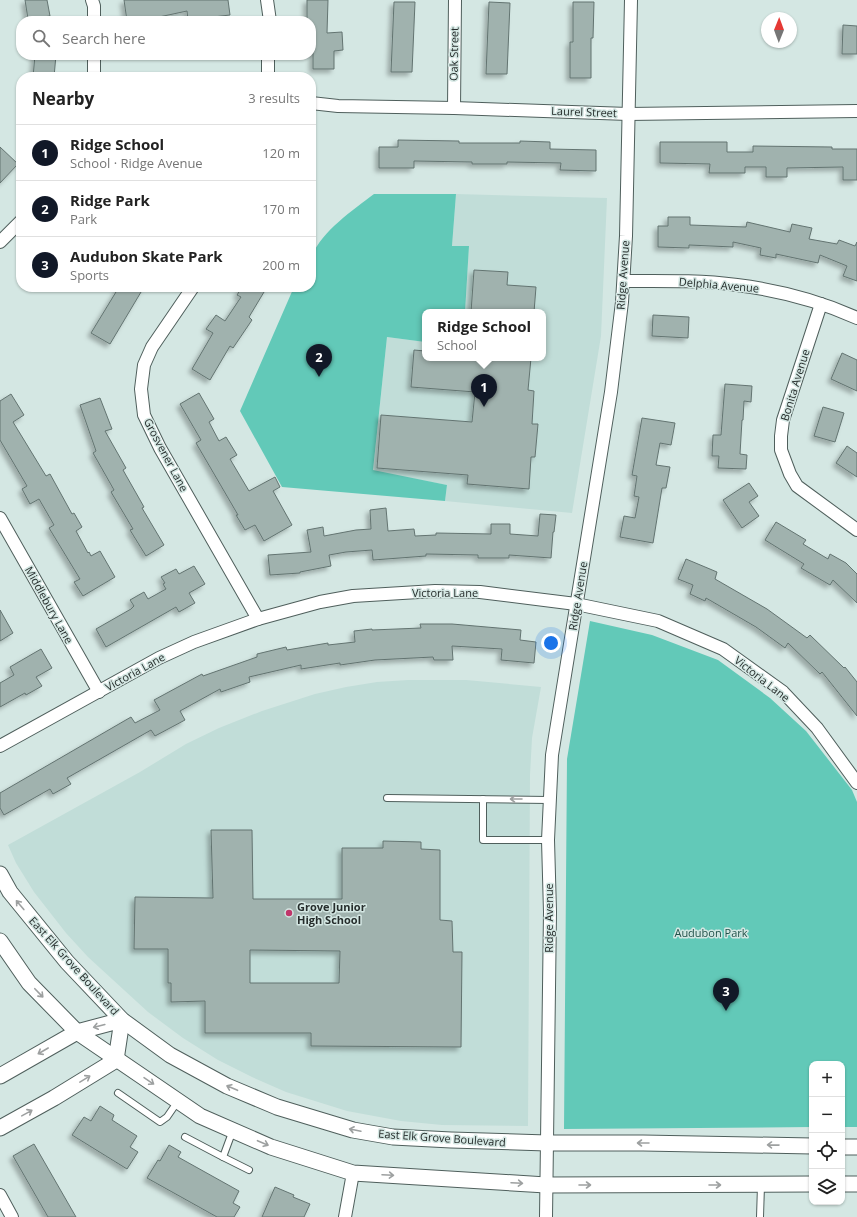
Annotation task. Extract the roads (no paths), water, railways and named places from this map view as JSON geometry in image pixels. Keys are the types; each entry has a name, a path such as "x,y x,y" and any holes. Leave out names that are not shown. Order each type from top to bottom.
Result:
{"street":[{"path":"92,0 94,6 94,16"},
{"path":"267,0 269,16"},
{"name":"Oak Street","path":"454,108 455,0"},
{"name":"Ridge Avenue","path":"546,1217 550,912 548,840 552,755 611,392 624,280 631,0"},
{"path":"94,60 95,72"},
{"path":"268,60 268,72"},
{"name":"Laurel Street","path":"316,104 338,106 628,114 857,111"},
{"path":"0,242 16,226"},
{"name":"Delphia Avenue","path":"624,280 710,282 736,285 783,293 821,304 857,318"},
{"name":"Grosvener Lane","path":"190,292 152,347 144,365 141,389 144,415 160,448 258,619"},
{"name":"Bonita Avenue","path":"821,304 783,420 781,450 790,474 797,486 857,530"},
{"name":"Middlebury Lane","path":"0,518 98,692"},
{"name":"Victoria Lane","path":"0,746 159,658 194,642 258,619 320,602 353,596 435,591 480,592 576,604 658,621 723,648 783,692 817,728 857,783"},
{"name":"East Elk Grove Boulevard","path":"0,874 10,892 67,962 122,1020 170,1055 227,1086 277,1107 319,1121 353,1130 393,1137 547,1143 809,1146"},
{"path":"0,941 29,983 76,1032 200,1116 272,1147 353,1173 546,1185 809,1184"},
{"path":"0,1076 76,1032 122,1020 116,1060 54,1098 0,1128"},
{"path":"845,1146 857,1147"},
{"path":"345,1217 353,1173"},
{"path":"845,1184 857,1184"},
{"path":"0,1195 12,1217"}],"lane":[{"path":"387,798 549,800"},
{"path":"484,799 483,840 548,840"},
{"path":"118,1093 160,1122 167,1117 178,1101"},
{"path":"223,1157 233,1130"},
{"path":"185,1137 249,1170"},
{"path":"760,1217 761,1185"}],"place":[{"name":"Ridge Park","path":"319,377"},
{"name":"Ridge School","path":"484,407"},
{"name":"Grove Junior High School","path":"289,913"},
{"name":"Audubon Skate Park","path":"726,1011"}],"park label":[{"name":"Audubon Park","path":"711,933"}]}
